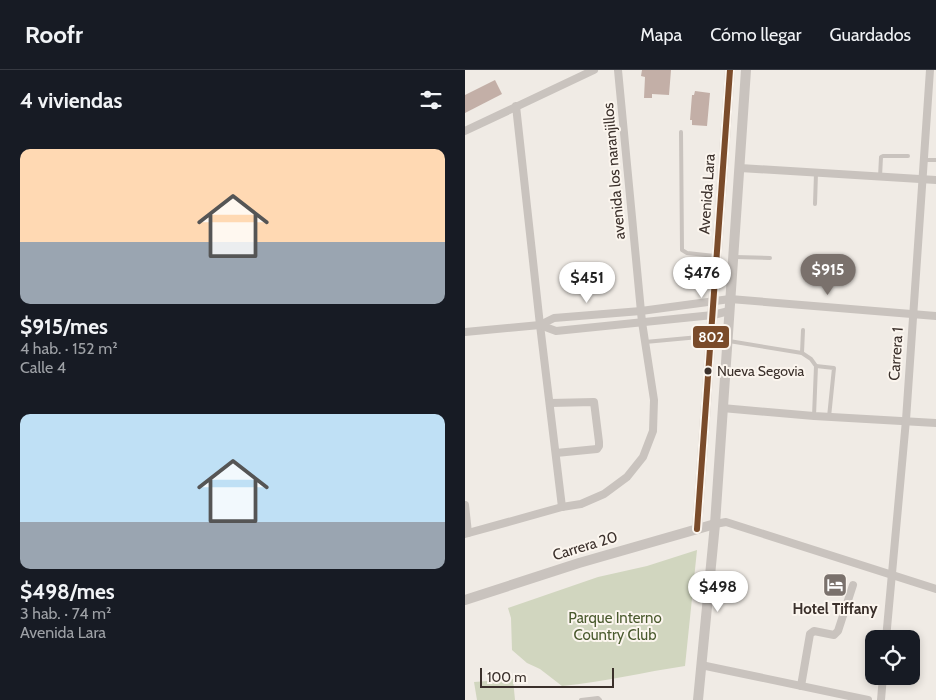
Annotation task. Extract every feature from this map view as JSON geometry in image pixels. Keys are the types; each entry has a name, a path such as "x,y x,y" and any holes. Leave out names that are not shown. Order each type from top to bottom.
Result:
{"street":[{"path":"465,131 594,70"},
{"name":"avenida los naranjillos","path":"466,534 562,507 581,504 604,494 627,478 643,457 653,431 654,400 642,322 618,70"},
{"name":"Avenida Lara","path":"697,529 730,70"},
{"name":"Avenida Lara","path":"698,700 715,524 746,70"},
{"name":"Carrera 1","path":"887,630 906,420 930,70"},
{"path":"516,106 562,507"},
{"path":"740,168 936,180"},
{"path":"465,332 540,325 554,318 641,311 730,299 936,316"},
{"path":"540,325 556,331 729,312"},
{"path":"550,402 594,402 599,442 597,449 556,453"},
{"path":"722,408 814,416 936,423"},
{"path":"465,505 466,534"},
{"path":"715,524 726,522 936,589"},
{"name":"Carrera 20","path":"465,600 579,563 715,524"},
{"path":"801,686 810,634 814,631 835,635 853,585"},
{"path":"701,665 868,700"},
{"path":"881,700 882,685"}],"lane":[{"path":"681,132 682,250 687,253 717,256"},
{"path":"880,177 881,158 883,156 908,156"},
{"path":"924,160 936,160"},
{"path":"815,204 817,173"},
{"path":"733,257 770,258"},
{"path":"802,354 803,330"},
{"path":"645,342 711,336"},
{"path":"727,341 802,354 811,359 816,366 814,416"},
{"path":"816,366 834,368 829,417"},
{"path":"581,700 599,698 600,700"}],"green space":[{"name":"Parque Interno Country Club","path":"697,550 685,666 562,686 540,669 527,663 512,650 511,618 508,608 598,577 647,566"},
{"path":"513,679 515,700 477,700 474,682"}],"building":[{"path":"642,70 671,70 669,95 652,94 652,98 644,98 645,77 641,76"},
{"path":"495,80 502,94 465,113 465,95"},
{"path":"695,91 710,93 707,126 692,125 692,120 690,120 692,95 694,95"}],"transit line":[{"name":"802","path":"697,529 730,70"}],"place":[{"name":"Nueva Segovia","path":"708,371"},
{"name":"Hotel Tiffany","path":"835,585"}]}
